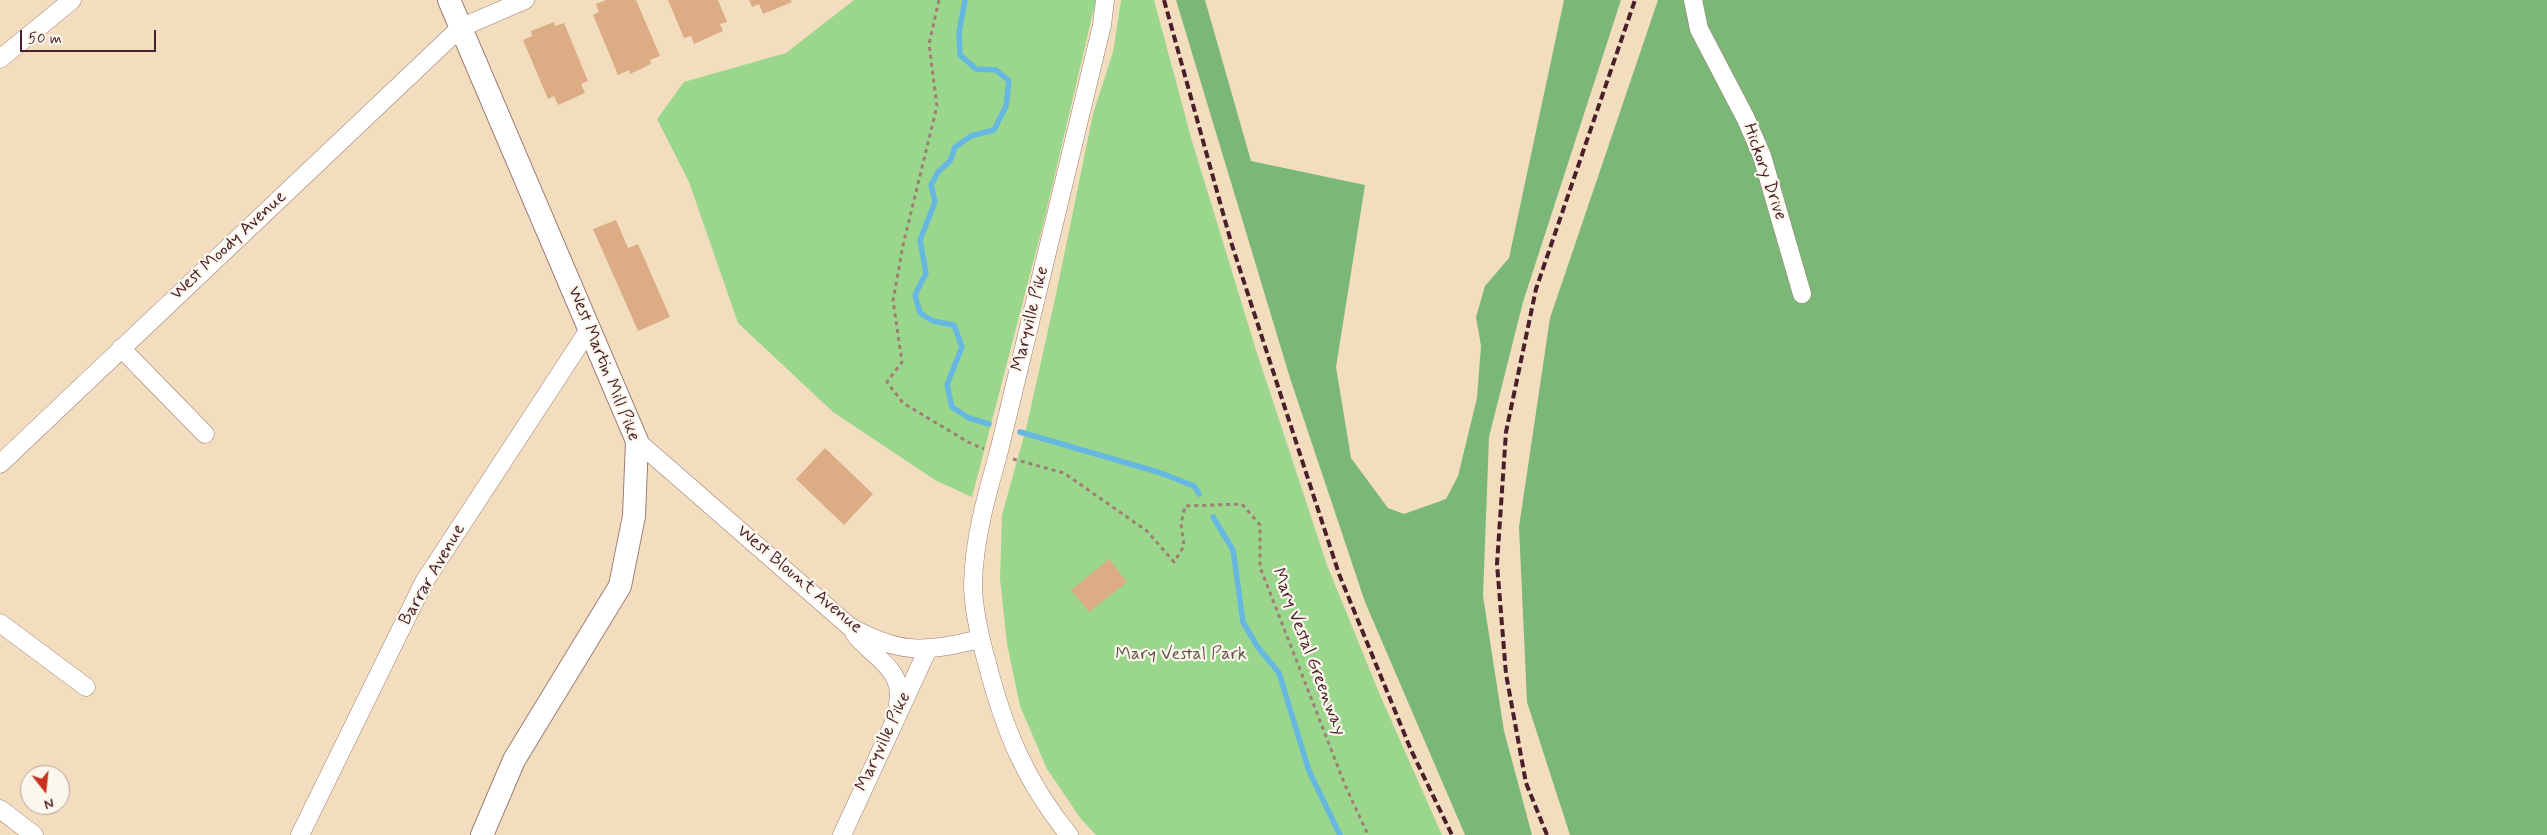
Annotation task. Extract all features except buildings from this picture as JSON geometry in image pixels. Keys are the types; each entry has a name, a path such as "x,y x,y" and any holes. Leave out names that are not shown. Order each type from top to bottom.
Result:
{"main road":[{"name":"West Martin Mill Pike","path":"449,0 637,441 634,516 620,586 514,760 482,835"}],"street":[{"path":"0,59 72,0"},
{"path":"460,28 525,0"},
{"name":"Maryville Pike","path":"980,639 973,585 980,517 998,455 1102,24 1105,0"},
{"name":"Hickory Drive","path":"1693,0 1699,29 1746,119 1762,156 1802,294"},
{"name":"West Moody Avenue","path":"0,464 460,28"},
{"name":"Barrar Avenue","path":"300,835 424,582 590,328"},
{"path":"121,348 206,434"},
{"name":"West Blount Avenue","path":"637,441 849,626 870,638 911,650 928,649 980,639"},
{"path":"0,623 86,687"},
{"path":"849,626 866,648 898,679 900,694 896,714"},
{"path":"980,639 1007,732 1035,790 1068,835"},
{"name":"Maryville Pike","path":"842,835 896,714 928,649"},
{"path":"0,809 34,835"}],"path":[{"path":"939,0 929,44 937,106 903,245 893,301 902,362 887,382 903,403 968,442 998,455"},
{"name":"Mary Vestal Greenway","path":"998,455 1064,473 1147,531 1174,562 1184,546 1181,524 1185,506 1242,504 1260,524 1260,567 1341,775 1368,835"}],"green space":[{"path":"854,0 1096,0 1044,221 972,497 935,480 833,412 738,323 689,182 657,119 684,82 786,53"},
{"name":"Mary Vestal Park","path":"1121,0 1154,0 1192,141 1256,350 1327,565 1380,695 1442,835 1096,835 1081,819 1047,769 1020,706 1007,644 1000,579 1002,515 1027,425 1093,114 1113,52"},
{"path":"1176,0 1205,0 1251,161 1365,185 1336,367 1351,458 1388,508 1404,514 1446,499 1458,476 1477,398 1481,346 1476,317 1485,286 1509,258 1564,0 1621,0 1523,302 1489,437 1483,596 1504,731 1532,835 1465,835 1365,602 1290,378"},
{"path":"1658,0 2547,0 2547,835 1570,835 1527,702 1519,527 1550,318"}],"waterway":[{"path":"965,0 959,33 960,55 976,69 996,70 1009,81 1006,106 994,130 971,136 955,147 950,161 938,172 931,185 935,202 920,240 926,273 915,295 920,313 933,321 954,325 962,347 947,385 952,407 969,418 989,424"},
{"path":"1020,432 1158,472 1194,486 1199,494"},
{"path":"1213,517 1233,550 1243,622 1257,646 1279,673 1309,771 1340,835"}],"railway":[{"path":"1164,0 1231,242 1339,574 1411,750 1452,835"},
{"path":"1547,835 1526,783 1506,674 1497,564 1506,432 1536,289 1635,0"}]}
